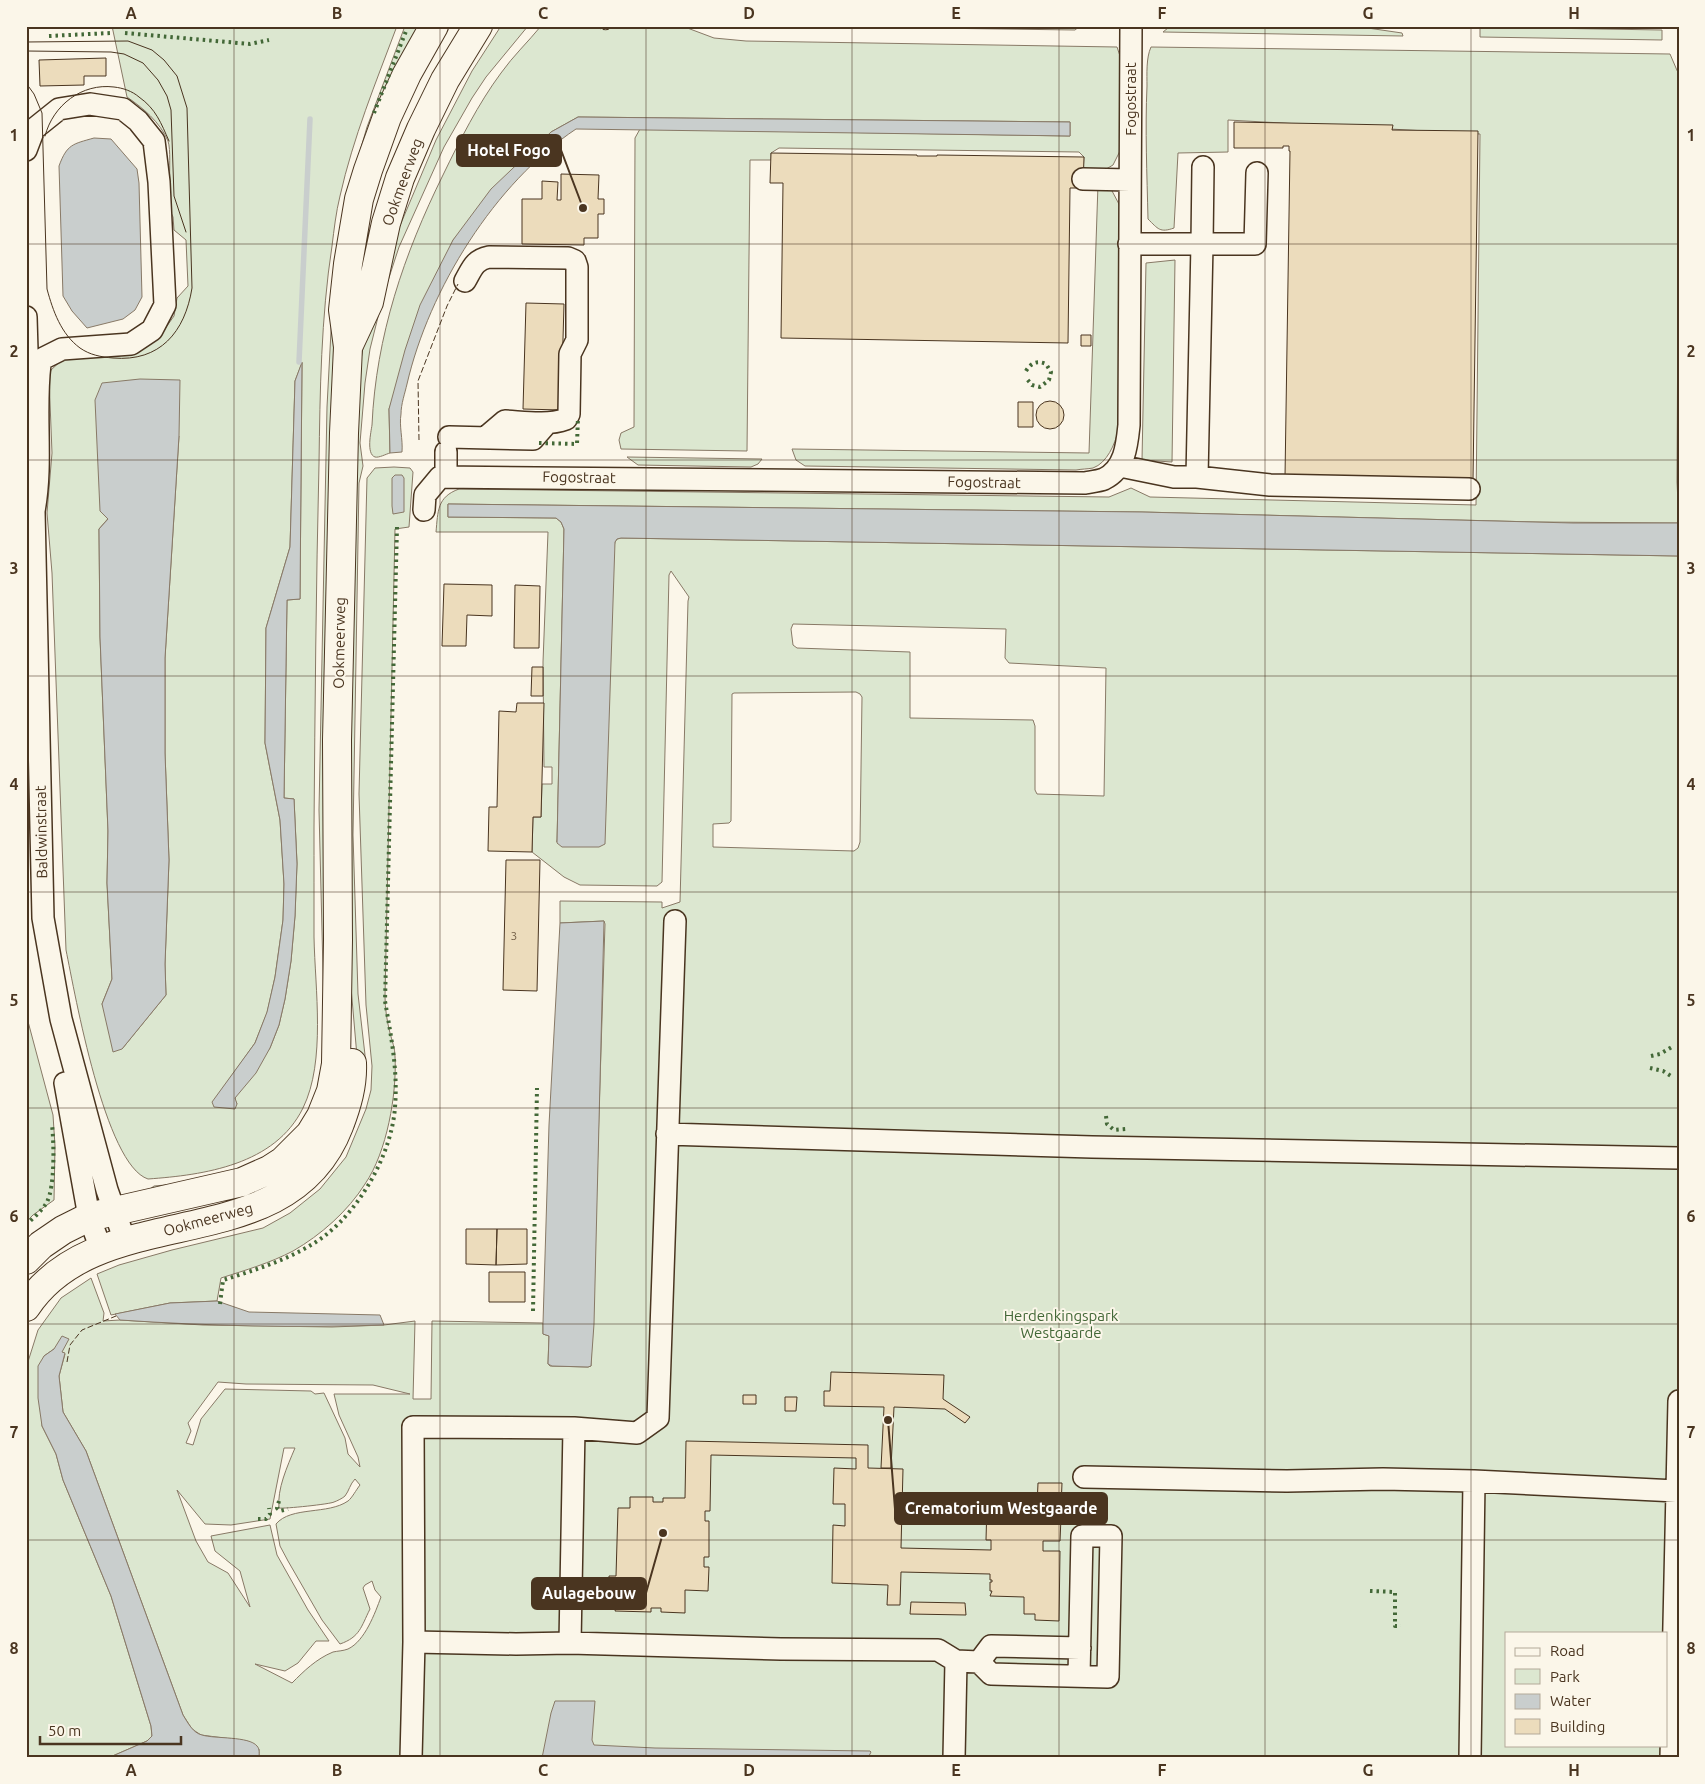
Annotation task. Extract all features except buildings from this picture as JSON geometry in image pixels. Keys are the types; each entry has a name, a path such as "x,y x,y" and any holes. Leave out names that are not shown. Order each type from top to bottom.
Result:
{"main road":[{"name":"Ookmeerweg","path":"26,1260 41,1245 63,1230 101,1214 256,1177 283,1161 310,1134 324,1108 330,1091 336,1064 338,940 337,740 344,433 348,347 344,310 348,264 359,199 368,170 388,116 407,74 434,26"},
{"name":"Ookmeerweg","path":"348,347 368,302 385,230 400,178 421,129 446,80 478,26"},
{"name":"Ookmeerweg","path":"26,1307 53,1276 78,1259 113,1245 154,1233 230,1216 266,1203 299,1182 326,1153 345,1110 352,1077 338,940"}],"street":[{"name":"Fogostraat","path":"446,477 1085,483 1104,479 1120,466 1127,449 1129,425 1131,26"},
{"name":"Baldwinstraat","path":"26,150 34,128 59,109 90,104 123,109 138,121 154,141 159,182 165,305 152,330 132,344 62,349 44,358 40,364 38,374 39,463 34,511 31,590 43,918 60,1019 101,1214"},
{"path":"1197,477 1203,166"},
{"path":"1130,244 1256,244 1257,173"},
{"path":"1083,179 1130,180"},
{"path":"424,510 425,495 440,477 446,477 447,444 485,438 505,421 547,423 566,419 569,414 570,354 576,340 575,261 568,258 482,258 476,262 465,282"},
{"path":"26,317 30,462 26,496"},
{"path":"1120,466 1174,477 1197,477 1270,485 1469,488"},
{"name":"Baldwinstraat","path":"26,714 36,936 67,1093 101,1214"},
{"path":"412,1758 414,1642 413,1427 574,1428 637,1433 658,1418 675,921"},
{"path":"667,1134 1092,1147 1679,1158"},
{"path":"101,1214 113,1245"},
{"path":"1671,1758 1679,1401"},
{"path":"570,1643 574,1428"},
{"path":"1084,1477 1287,1481 1384,1479 1474,1481 1676,1491"},
{"path":"1470,1758 1474,1481"},
{"path":"414,1642 938,1650 956,1661 979,1662 991,1674 1108,1677 1111,1536 1082,1536 1079,1676"},
{"path":"979,1662 991,1646 1080,1648"},
{"path":"954,1758 956,1661"}],"green space":[{"path":"112,26 397,26 358,131 345,174 335,221 323,327 320,409 314,828 314,937 318,1024 315,1069 303,1108 291,1127 275,1143 236,1163 214,1170 148,1179 133,1167 118,1144 106,1112 94,1076 66,950 52,573 47,513 52,453 49,377 51,370 64,358 143,348 157,340 174,316 177,298 188,286 186,240 174,230 173,217 166,202 165,187 170,181 168,141 165,134 150,116 127,97","holes":["302,363 300,599 287,600 284,798 294,799 297,863 291,961 279,1025 270,1048 236,1095 235,1100 237,1104 213,1102 255,1043 267,1013 275,977 283,920 284,884 280,820 265,743 266,628 290,547 295,381","179,436 165,658 165,753 169,860 165,964 166,995 122,1049 102,1004 112,979 107,883 108,831 100,637 99,529"]},
{"path":"405,26 422,26 364,154 322,1100 269,1165 149,1195 150,1189 154,1186 188,1183 237,1171 275,1152 304,1122 318,1090 323,1068 324,1012 319,810 327,407 333,293 356,165 367,127"},
{"path":"501,26 528,26 486,77 444,147 399,247 384,293 370,349 365,383 360,443 363,466 359,483 353,835 358,994 365,1055 363,1092 354,1127 327,1171 317,1183 292,1202 266,1218 243,1226 255,1214 358,1068 349,964 346,801 360,365 365,336 391,248 399,228 436,140 472,71"},
{"path":"541,26 682,26 714,38 746,41 1117,47 1120,56 1120,151 1113,165 1101,172 1083,172 1084,157 1079,152 779,148 771,153 771,160 750,160 747,451 621,449 619,440 621,433 634,427 635,138 640,129 1070,136 1070,122 578,117 551,132 453,240 389,409 390,453 375,457 371,452 370,442 379,359 394,296 404,265 443,175 477,110 506,67"},
{"path":"781,26 1080,26 1075,30"},
{"path":"1173,26 1354,26 1402,33 1403,36 1163,32"},
{"path":"1480,27 1662,30 1662,40 1480,37"},
{"name":"Herdenkingspark Westgaarde","path":"1151,47 1670,54 1679,75 1677,482 1679,523 1536,522 1142,512 448,504 448,517 556,518 561,522 564,529 557,842 617,539 1679,556 1679,1758 259,1758 259,1749 247,1741 201,1735 192,1729 183,1715 86,1451 63,1412 59,1376 65,1354 54,1349 44,1356 42,1426 56,1454 63,1480 111,1596 151,1726 152,1736 147,1741 108,1758 26,1758 26,1368 38,1330 61,1298 91,1278 104,1313 103,1321 332,1327 384,1325 415,1321 413,1399 431,1399 432,1321 543,1323 543,1334 549,1336 548,1364 550,1366 591,1366 605,924 604,921 560,923 560,901 662,902 662,908 680,902 689,597 671,571 669,575 662,882 657,886 580,885 564,877 532,852 533,817 541,817 542,784 552,784 552,767 544,767 543,662 548,532 436,532 438,511 446,496 459,489 1109,497 1131,488 1150,497 1476,505 1480,134 1228,120 1228,152 1178,153 1174,228 1162,230 1157,228 1148,219 1146,119 1148,56","holes":["793,624 1006,629 1005,658 1009,663 1106,668 1104,796 1037,794 1035,790 1035,726 1033,720 910,718 910,652 797,648 793,645 791,629","856,692 862,697 860,842 858,848 854,851 713,847 713,824 729,823 731,821 732,694","218,1382 373,1385 410,1394 334,1394 339,1415 358,1457 360,1467 348,1454 345,1438 324,1393 315,1394 311,1391 225,1389 201,1419 193,1445 186,1443 191,1431 188,1423","284,1448 295,1448 281,1486 279,1508 335,1502 345,1496 355,1479 360,1485 348,1501 330,1508 291,1515 283,1518 276,1524 280,1546 322,1620 340,1644 356,1635 370,1609 363,1588 365,1585 372,1581 375,1590 381,1597 369,1626 354,1645 348,1649 333,1652 321,1658 292,1683 255,1664 285,1671 298,1663 316,1641 329,1641 308,1610 277,1555 270,1525 211,1536 215,1551 240,1571 250,1607 228,1573 208,1562 196,1541 177,1490 205,1524 231,1525 270,1519"]},
{"path":"1098,184 1111,189 1120,206 1118,431 1115,442 1106,458 1098,466 1076,470 805,466 796,460 792,449 1089,453"},
{"path":"1175,260 1172,462 1142,460 1146,263"},
{"path":"627,457 762,459 758,464 751,467 638,465"},
{"path":"375,468 410,468 413,472 409,527 395,529 385,1006 394,1050 395,1071 392,1105 385,1139 373,1171 365,1184 351,1204 333,1222 314,1238 293,1251 267,1263 221,1278 217,1301 170,1303 111,1315 97,1274 119,1265 172,1250 263,1228 290,1213 320,1189 346,1157 366,1109 371,1090 372,1066 366,1005 359,794 367,478"},
{"path":"26,1014 53,1115 55,1146 54,1200 26,1222"}],"water":[{"path":"578,117 1070,122 1070,136 576,129 546,152 519,178 493,208 469,241 431,312 417,348 402,402 402,452 390,453 389,409 405,350 420,305 453,240 491,189 551,132"},
{"path":"94,138 111,139 137,169 142,297 135,310 123,319 87,328 72,311 63,296 59,166 68,149"},
{"path":"302,362 300,599 287,600 284,798 294,799 297,864 291,961 279,1025 270,1048 256,1073 235,1098 237,1104 235,1109 214,1107 212,1102 255,1043 267,1012 275,977 283,920 284,884 280,820 265,743 266,628 290,547 295,381"},
{"path":"140,379 180,380 179,436 165,658 165,753 169,860 165,964 166,995 122,1049 113,1052 102,1004 112,979 107,883 108,831 100,637 99,529 108,519 100,511 95,400 102,383"},
{"path":"395,475 402,475 404,478 404,512 393,514 392,478"},
{"path":"448,504 1142,512 1573,523 1679,523 1679,556 617,539 615,542 605,844 599,847 562,847 557,843 564,529 561,522 556,518 448,517"},
{"path":"604,921 594,1324 591,1366 552,1366 548,1364 549,1336 543,1334 543,1323 549,1125 560,923"},
{"path":"217,1301 249,1312 380,1315 384,1325 252,1326 186,1324 120,1320 115,1314 170,1303"},
{"path":"62,1336 69,1339 62,1352 65,1353 59,1376 63,1412 86,1451 183,1715 191,1727 199,1734 240,1739 253,1743 259,1749 259,1758 108,1758 147,1741 152,1736 151,1726 111,1596 63,1480 56,1454 42,1426 38,1398 38,1366 44,1356 54,1349"},
{"path":"555,1701 595,1701 592,1740 594,1745 871,1752 868,1758 542,1758"}],"waterway":[{"path":"299,362 310,119"}],"tram line":[{"path":"26,42 128,41 152,50 164,60 177,76 187,108 192,288 189,304 176,331 168,341 157,349 144,355 130,358 96,355 80,348 73,342 59,322 47,289 42,113 34,94 26,83"},
{"path":"26,51 111,52 124,54 143,63 158,80 167,96 171,110 174,196 186,232"},
{"path":"45,136 55,115 70,98 91,89 114,87 130,91 150,106 169,141"}],"hedge":[{"path":"374,113 408,26"},
{"path":"49,36 111,33"},
{"path":"125,33 250,44 269,40"},
{"path":"1026,371 1032,364 1040,362 1046,364 1051,372 1049,380 1040,387 1032,385 1026,378"},
{"path":"539,443 577,444 578,417"},
{"path":"220,1304 223,1280 291,1256 316,1242 340,1222 352,1209 373,1177 388,1142 393,1124 396,1094 395,1067 385,1001 397,527"},
{"path":"1651,1056 1660,1054 1672,1047"},
{"path":"1650,1068 1663,1071 1671,1076"},
{"path":"533,1311 537,1088"},
{"path":"1106,1116 1107,1124 1114,1130 1126,1129"},
{"path":"26,1225 43,1208 50,1195 53,1164 52,1125"},
{"path":"279,1501 277,1508 280,1511 288,1509"},
{"path":"258,1519 266,1519 270,1514 269,1508"},
{"path":"1370,1591 1395,1592 1395,1626 1401,1626"}],"fence":[{"path":"595,26 606,30 616,26"},
{"path":"419,440 418,381 447,306 458,284"},
{"path":"67,1362 70,1345 82,1330 116,1316"}],"place":[{"name":"Hotel Fogo","path":"583,208"},
{"name":"Crematorium Westgaarde","path":"888,1420"},
{"name":"Aulagebouw","path":"663,1533"}]}
